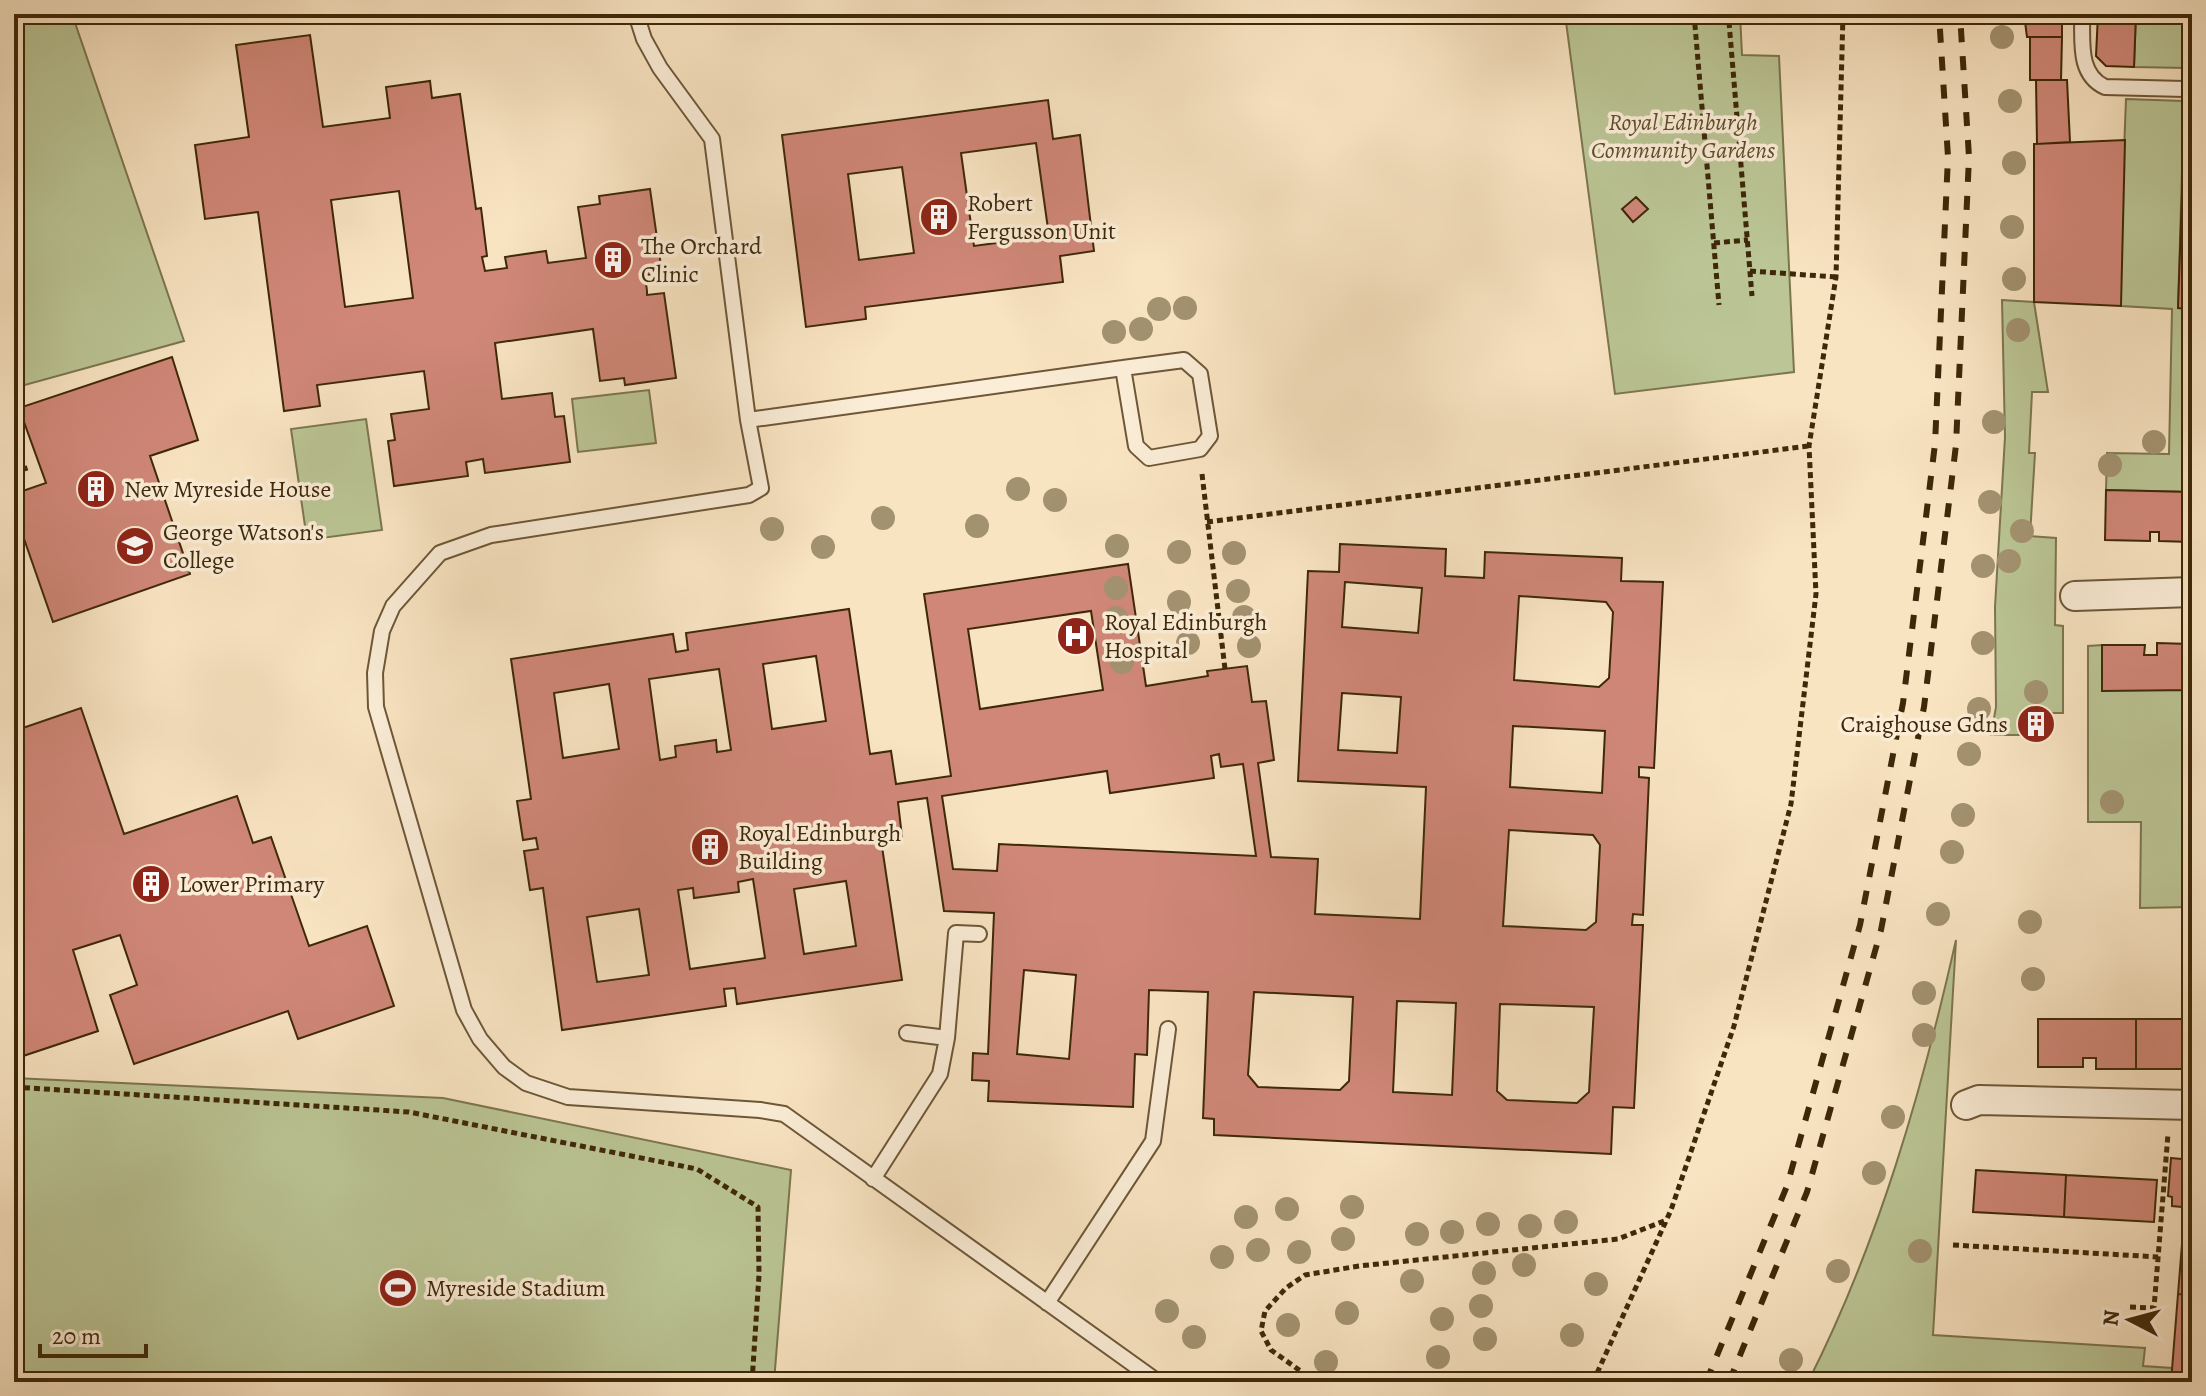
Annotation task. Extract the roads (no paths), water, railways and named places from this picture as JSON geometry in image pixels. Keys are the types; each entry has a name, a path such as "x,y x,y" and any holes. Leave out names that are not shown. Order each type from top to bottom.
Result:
{"street":[{"path":"2075,596 2192,592"},
{"path":"1966,1105 1979,1100 2181,1105"}],"lane":[{"path":"636,14 644,39 660,68 712,139 748,420 761,488 749,495 491,535 440,553 393,606 382,631 375,673 376,707 464,1010 480,1039 504,1067 526,1083 568,1097 784,1114 1158,1382"},
{"path":"2082,14 2084,65 2099,84 2105,87 2185,89"},
{"path":"748,420 1123,368 1184,360 1200,374 1210,436 1200,449 1149,458 1136,446 1123,368"},
{"path":"873,1179 940,1074 947,1038 956,933 979,934"},
{"path":"1047,1303 1153,1141 1168,1029"},
{"path":"907,1033 947,1038"}],"railway":[{"path":"1706,1382 1787,1186 1860,925 1903,703 1935,444 1948,157 1939,14"},
{"path":"1729,1382 1807,1192 1881,930 1924,707 1956,445 1969,157 1960,14"}],"place":[{"name":"Robert Fergusson Unit","path":"939,217"},
{"name":"The Orchard Clinic","path":"613,260"},
{"name":"New Myreside House","path":"96,489"},
{"name":"George Watson's College","path":"135,546"},
{"name":"Royal Edinburgh Hospital","path":"1076,636"},
{"name":"Craighouse Gdns","path":"2036,724"},
{"name":"Royal Edinburgh Building","path":"710,847"},
{"name":"Lower Primary","path":"151,884"},
{"name":"Myreside Stadium","path":"398,1288"}],"park label":[{"name":"Royal Edinburgh Community Gardens","path":"1683,136"}]}
